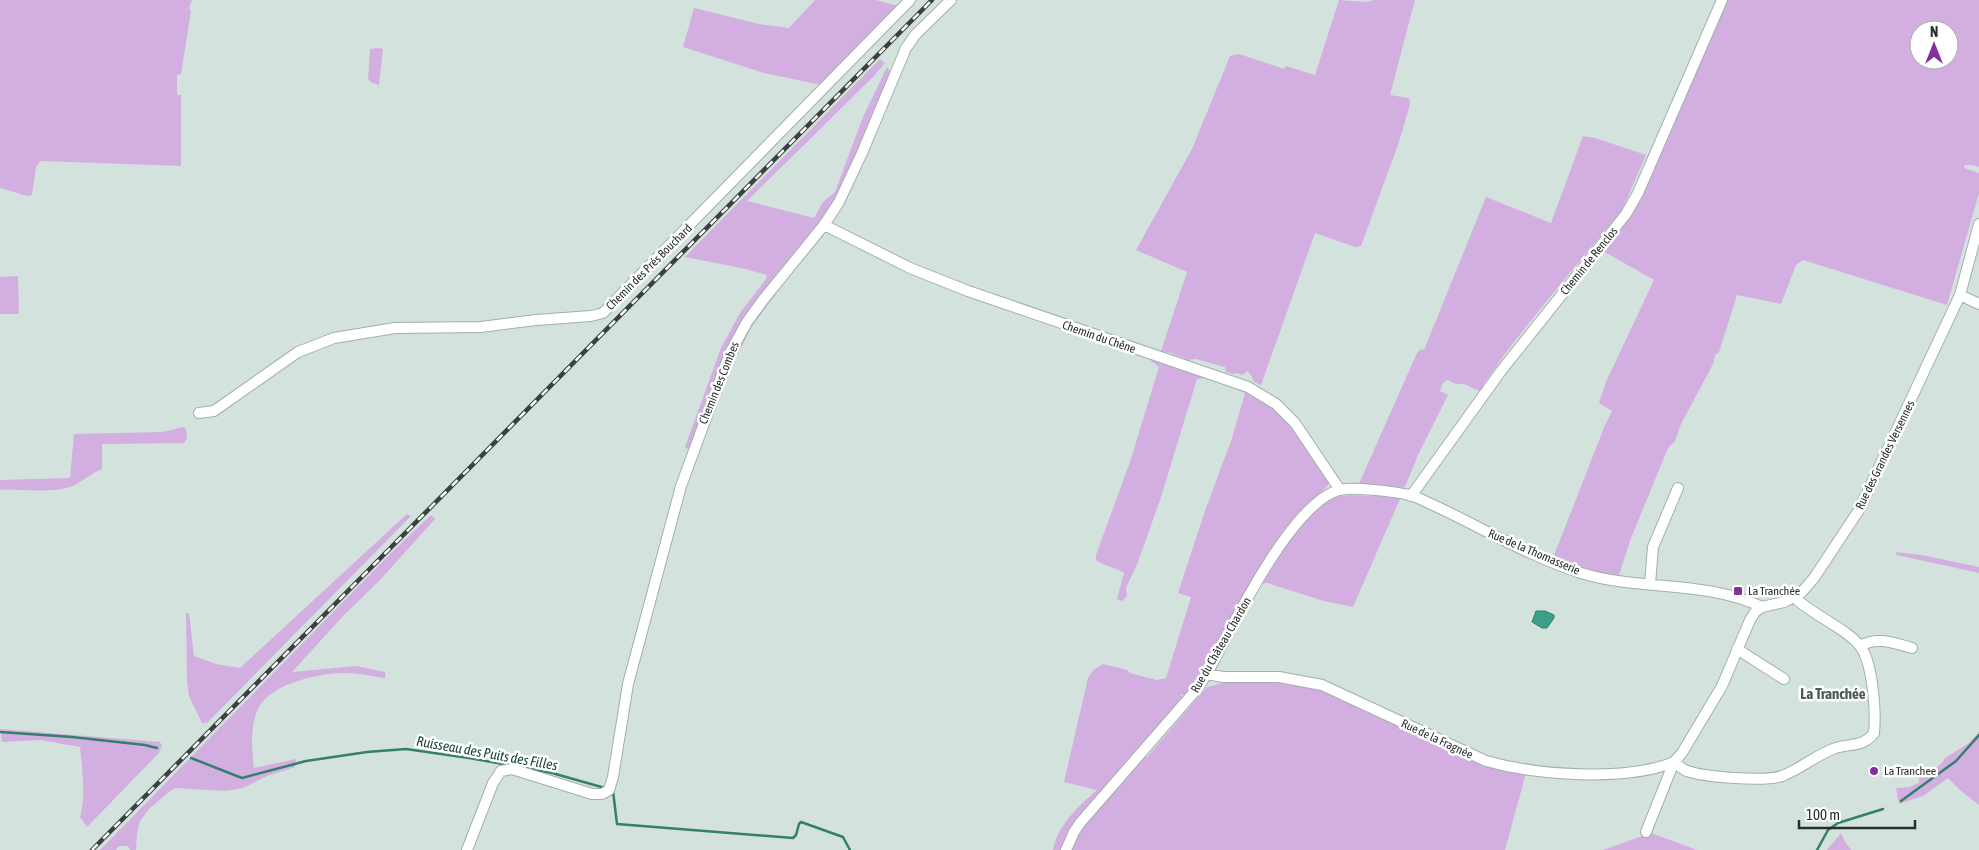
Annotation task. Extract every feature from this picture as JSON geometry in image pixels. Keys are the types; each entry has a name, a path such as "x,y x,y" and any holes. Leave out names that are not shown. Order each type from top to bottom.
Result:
{"street":[{"name":"Chemin des Prés Bouchard","path":"200,413 214,411 298,352 334,338 395,328 481,326 591,316 603,313 910,0"},
{"name":"Chemin des Combes","path":"467,850 492,782 501,771 512,769 586,792 598,794 608,789 634,658 681,486 730,353 747,322 786,269 824,225 839,202 851,179 906,48 916,34 951,0"},
{"name":"Chemin de Renclos","path":"1411,496 1501,371 1626,214 1638,193 1722,0"},
{"name":"Rue des Grandes Versennes","path":"1795,598 1814,578 1859,510 1960,295 1979,224"},
{"name":"Chemin du Chêne","path":"824,225 904,265 968,291 1248,387 1276,404 1295,423 1340,490"},
{"path":"1960,295 1979,304"},
{"path":"1650,584 1653,547 1678,488"},
{"name":"Rue de la Thomasserie","path":"1340,490 1390,492 1411,496 1554,563 1606,579 1722,594 1744,599 1762,607"},
{"name":"Rue du Château Chardon","path":"1066,850 1080,823 1189,699 1207,674 1266,566 1284,540 1315,504 1340,490"},
{"path":"1646,832 1674,762 1682,753 1722,686 1750,620 1762,607 1795,598 1860,646 1867,660 1872,678 1874,733 1867,742 1826,752 1782,776 1771,778 1738,778 1690,772 1674,762"},
{"path":"1860,646 1868,642 1881,640 1912,648"},
{"path":"1737,650 1784,679"},
{"name":"Rue de la Fragnée","path":"1207,674 1223,677 1279,678 1322,685 1469,754 1502,766 1570,773 1610,773 1656,768 1674,762"}],"shaded area":[{"path":"0,0 192,0 189,8 191,11 181,74 177,75 177,95 181,95 181,166 41,161 36,167 32,195 27,196 0,188"},
{"path":"815,0 876,0 898,6 821,85 764,73 683,47 694,8 759,24 789,28"},
{"path":"1339,0 1367,2 1373,0 1415,0 1390,95 1409,98 1410,104 1399,142 1361,246 1355,247 1315,233 1261,385 1254,382 1248,371 1242,375 1234,374 1226,372 1225,367 1196,359 1186,360 1171,353 1161,351 1187,272 1136,250 1192,149 1230,56 1239,54 1284,69 1286,66 1315,75"},
{"path":"1728,0 1979,0 1979,167 1965,165 1964,168 1979,173 1979,193 1947,305 1803,260 1796,265 1781,304 1737,295 1719,352 1715,355 1713,364 1681,424 1675,441 1668,448 1631,538 1619,575 1599,574 1553,558 1612,411 1599,403 1606,382 1654,280 1603,251 1627,217"},
{"path":"370,49 383,49 379,85 372,83 368,79"},
{"path":"880,59 885,63 873,77 747,201 814,218 823,202 835,192 863,117 887,67 891,73 840,196 816,229 824,235 786,280 751,328 690,450 685,447 721,348 740,313 766,279 767,275 685,257"},
{"path":"1583,136 1595,138 1646,155 1622,210 1510,347 1482,386 1484,388 1482,392 1464,384 1456,384 1447,380 1443,383 1440,391 1448,395 1418,455 1405,487 1393,489 1358,486 1417,353 1421,349 1424,350 1486,197 1551,223"},
{"path":"18,276 19,314 0,314 0,277"},
{"path":"1149,359 1235,385 1270,404 1289,421 1329,477 1328,484 1297,514 1263,560 1235,611 1236,614 1199,678 1186,695 1180,695 1185,699 1063,850 1053,850 1055,841 1064,824 1076,809 1097,790 1064,782 1088,678 1093,670 1103,664 1157,680 1166,678 1191,597 1178,593 1232,438 1245,393 1205,378 1197,379 1160,500 1138,562 1126,588 1127,596 1122,601 1117,599 1124,573 1099,562 1096,560 1096,555 1130,462 1159,367"},
{"path":"183,427 186,429 187,438 184,443 102,444 102,469 67,488 0,490 0,480 70,478 74,434 162,432"},
{"path":"1350,495 1388,496 1400,499 1353,607 1324,601 1267,583 1260,584 1286,543 1301,523 1318,506 1329,499"},
{"path":"407,514 411,516 207,723 202,723 189,696 186,613 189,613 194,656 216,664 240,668"},
{"path":"431,515 435,519 292,672 356,666 385,672 385,678 343,673 332,674 306,679 280,688 261,704 256,714 252,734 254,768 296,759 295,767 267,776 243,788 225,791 175,788 149,809 140,821 136,850 130,850 128,846 119,846 116,850 100,850 392,552"},
{"path":"1895,552 1922,555 1979,567 1979,573 1897,555"},
{"path":"1536,611 1545,611 1554,615 1547,628 1542,628 1532,622"},
{"path":"1231,681 1265,681 1320,687 1322,691 1330,693 1481,765 1526,773 1505,850 1070,850 1079,830 1143,756 1147,757 1207,687"},
{"path":"0,729 160,742 162,746 158,754 87,827 80,817 83,792 80,747 40,740 2,742"},
{"path":"1979,732 1979,805 1948,778 1923,796 1899,804 1896,788 1909,787 1919,783 1919,778 1923,774 1936,768 1945,758 1969,743"},
{"path":"1651,833 1697,850 1603,850"},
{"path":"1841,833 1851,850 1827,850"}],"waterway":[{"name":"Ruisseau des Puits des Filles","path":"0,732 72,737 157,748"},
{"path":"1901,801 1956,761 1979,735"},
{"name":"Ruisseau des Puits des Filles","path":"191,758 242,778 306,761 367,752 406,749 509,765"},
{"name":"Ruisseau des Puits des Filles","path":"526,768 552,773 605,788"},
{"name":"Ruisseau des Puits des Filles","path":"613,791 617,824 793,838 801,822 843,837 850,850"},
{"path":"1817,850 1828,830 1838,823 1883,809"}],"railway":[{"path":"92,850 932,0"}],"place":[{"name":"La Tranchée","path":"1738,591"},
{"name":"La Tranchee","path":"1874,771"}],"district":[{"name":"La Tranchée","path":"1833,694"}]}
